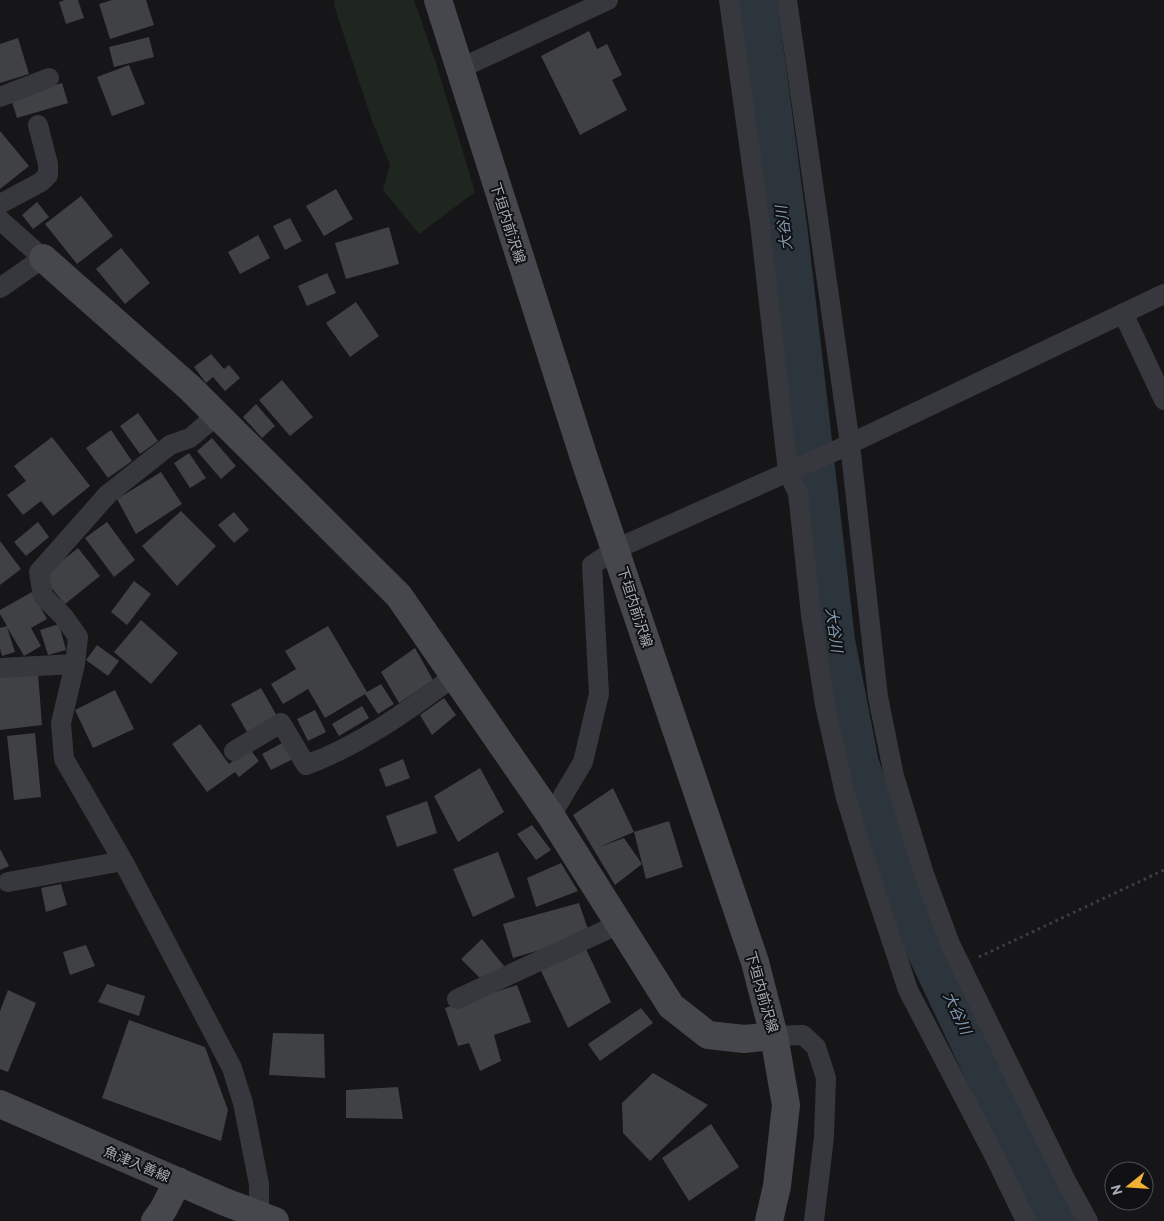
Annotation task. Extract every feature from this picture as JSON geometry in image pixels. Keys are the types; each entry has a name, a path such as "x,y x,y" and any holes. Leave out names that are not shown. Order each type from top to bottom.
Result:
{"main road":[{"name":"下垣内前沢線","path":"438,0 570,416 755,962 774,1036 786,1106 777,1186 769,1221"},
{"path":"43,258 190,388 399,596 550,816 671,1006 708,1035 744,1039 774,1036"},
{"name":"魚津入善線","path":"0,1104 267,1218"},
{"path":"155,1221 178,1181"}],"street":[{"path":"459,69 608,0"},
{"path":"729,0 795,468 811,615 825,705 846,798 908,990 995,1156 1026,1221"},
{"path":"787,0 878,697 894,776 924,874 950,944 962,965 1066,1181 1088,1221"},
{"path":"0,96 49,78"},
{"path":"0,204 41,182 48,175 48,164 38,125"},
{"path":"0,220 43,258 0,288"},
{"path":"550,816 583,762 599,694 592,564 616,549 844,447 1164,294"},
{"path":"1123,313 1164,400"},
{"path":"217,415 190,438 170,445 108,494 39,572 43,596 64,618 78,637 75,664 61,723 64,759 123,861 232,1068 243,1103 267,1218"},
{"path":"0,668 75,664"},
{"path":"234,750 281,723 306,765 332,755 404,713 454,676"},
{"path":"8,882 123,861"},
{"path":"457,999 619,924"},
{"path":"774,1036 802,1035 816,1047 826,1078 824,1138 814,1221"}],"path":[{"path":"962,965 1164,870"}],"shaded area":[{"path":"334,0 414,0 436,63 475,192 419,234 383,190 390,165 371,118"}],"building":[{"path":"78,0 84,18 66,24 59,2"},
{"path":"112,0 146,0 154,25 110,39 99,4"},
{"path":"589,31 597,49 607,44 622,75 612,80 627,110 580,135 541,56"},
{"path":"149,37 154,57 114,67 109,47"},
{"path":"18,38 29,74 0,83 0,44"},
{"path":"129,65 145,104 112,116 97,77"},
{"path":"62,83 68,103 17,118 11,99"},
{"path":"0,131 29,166 0,189"},
{"path":"336,189 353,219 324,236 306,206"},
{"path":"81,196 113,236 77,264 45,224"},
{"path":"37,202 49,217 33,229 22,215"},
{"path":"290,218 302,241 285,250 273,226"},
{"path":"389,227 399,264 346,279 335,243"},
{"path":"258,235 270,258 240,274 228,252"},
{"path":"121,248 150,283 125,304 96,269"},
{"path":"327,273 336,293 307,306 298,286"},
{"path":"356,302 379,336 350,357 326,323"},
{"path":"211,354 224,369 229,365 240,378 225,391 213,377 206,383 194,367"},
{"path":"282,380 313,417 290,436 259,400"},
{"path":"256,404 275,426 262,438 243,417"},
{"path":"138,413 158,441 140,454 120,426"},
{"path":"111,430 132,461 108,478 86,448"},
{"path":"52,437 90,486 53,516 41,501 23,515 7,495 26,481 14,466"},
{"path":"212,438 236,466 221,479 197,451"},
{"path":"189,453 206,478 190,488 174,463"},
{"path":"161,472 182,504 136,534 117,499"},
{"path":"181,511 216,546 177,586 142,546"},
{"path":"234,512 249,530 234,543 218,525"},
{"path":"38,522 49,537 26,556 14,542"},
{"path":"107,522 135,560 114,577 85,538"},
{"path":"0,541 21,569 0,585"},
{"path":"78,548 100,576 65,604 42,577"},
{"path":"134,581 151,594 127,625 111,612"},
{"path":"32,592 47,619 31,628 41,646 24,656 7,627 15,652 2,656 0,628 7,626 0,614 0,610"},
{"path":"141,620 178,653 151,684 114,652"},
{"path":"59,624 66,650 48,655 40,630"},
{"path":"328,626 367,692 381,684 394,704 378,714 365,694 325,718 308,689 283,704 271,684 296,669 285,651"},
{"path":"97,645 119,661 108,676 86,660"},
{"path":"415,648 433,680 399,703 381,672"},
{"path":"38,673 42,725 0,730 0,676"},
{"path":"261,688 277,716 247,732 231,704"},
{"path":"115,690 134,729 93,748 75,710"},
{"path":"444,698 456,715 432,735 420,715"},
{"path":"362,706 369,718 339,736 332,724"},
{"path":"315,710 326,732 308,741 297,719"},
{"path":"200,724 229,764 249,748 259,761 239,777 235,772 207,792 172,744"},
{"path":"35,733 41,797 14,800 7,736"},
{"path":"284,742 293,759 271,770 262,754"},
{"path":"403,759 410,778 386,787 379,769"},
{"path":"480,768 504,812 458,842 434,796"},
{"path":"613,788 634,832 599,847 624,838 642,864 615,885 573,815"},
{"path":"427,801 437,833 397,847 386,816"},
{"path":"669,821 683,867 646,879 634,832"},
{"path":"532,825 551,850 536,860 517,834"},
{"path":"0,849 9,866 0,870"},
{"path":"498,852 515,897 473,917 453,869"},
{"path":"561,863 578,891 536,907 527,878"},
{"path":"61,884 67,905 46,912 41,888"},
{"path":"579,903 590,935 513,958 503,924"},
{"path":"482,939 504,966 483,981 461,959"},
{"path":"86,945 95,966 70,975 63,952"},
{"path":"586,949 611,1002 568,1028 540,969"},
{"path":"107,984 145,996 139,1016 98,1002"},
{"path":"517,985 531,1022 494,1035 501,1061 480,1071 469,1043 458,1046 445,1008"},
{"path":"8,990 36,1003 8,1072 0,1069 0,1011"},
{"path":"641,1008 653,1023 600,1061 588,1044"},
{"path":"129,1020 205,1047 228,1110 221,1141 102,1098"},
{"path":"273,1033 324,1034 325,1078 269,1075"},
{"path":"653,1073 708,1105 650,1161 623,1133 622,1103"},
{"path":"398,1087 403,1119 346,1118 346,1090"},
{"path":"711,1124 739,1167 689,1201 662,1158"}],"waterway":[{"name":"大谷川","path":"756,0 787,234 834,641 858,764 903,898 1056,1221"}]}
